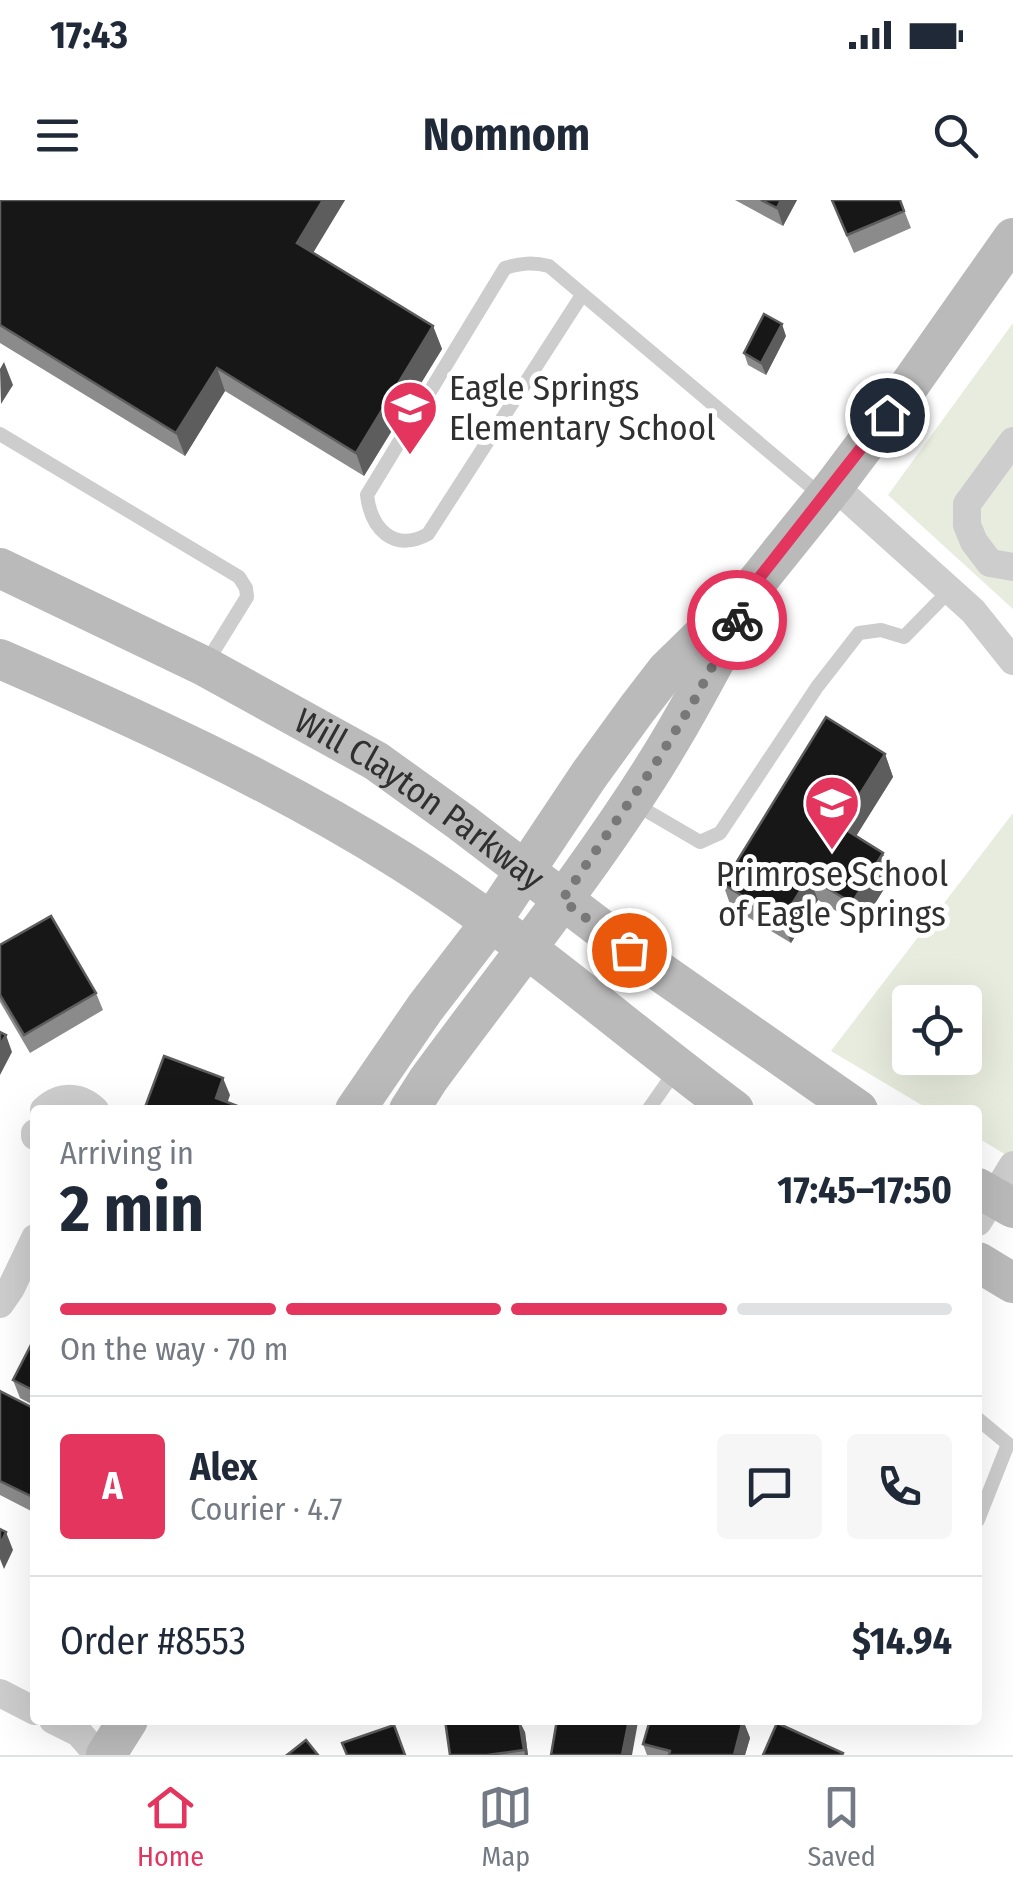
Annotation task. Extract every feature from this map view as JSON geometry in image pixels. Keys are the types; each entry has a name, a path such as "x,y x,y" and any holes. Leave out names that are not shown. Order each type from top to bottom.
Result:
{"main road":[{"path":"358,1105 667,670 756,582 829,492 1013,238"},
{"name":"Will Clayton Parkway","path":"0,568 204,666 376,761 562,900 851,1105"},
{"path":"413,1105 630,801 695,699 756,582"},
{"name":"Will Clayton Parkway","path":"0,659 204,753 400,860 491,922 728,1105"},
{"path":"982,1264 1013,1283"},
{"path":"106,1755 125,1725"}],"street":[{"path":"955,595 1001,565 974,542 967,525 967,504 1013,442"},
{"path":"829,492 973,611 1013,661"},
{"path":"51,1105 66,1098 89,1105"},
{"path":"0,1304 30,1248"},
{"path":"0,1692 30,1707"},
{"path":"64,1725 79,1733 98,1755"}],"lane":[{"path":"582,295 428,534 414,542 394,539 377,528 369,512 367,495 505,268 522,263 548,266 829,492"},
{"path":"0,434 239,577 246,597 204,666"},
{"path":"630,801 700,842 720,833 817,687 859,634 882,630 904,637 955,595"},
{"path":"651,1105 678,1066"},
{"path":"982,1421 1008,1444 982,1510"}],"shaded area":[{"path":"1013,323 1013,609 888,495"},
{"path":"1013,813 1013,1159 982,1140 982,1105 922,1105 831,1051"}],"building":[{"path":"0,200 323,200 297,243 433,326 356,453 217,368 176,433 0,325"},
{"path":"761,200 781,200 777,208"},
{"path":"832,200 900,200 904,211 847,235"},
{"path":"764,314 782,324 761,363 744,353"},
{"path":"826,717 885,754 840,826 883,853 852,903 809,877 782,920 723,884"},
{"path":"51,916 96,993 24,1035 0,995 0,945"},
{"path":"164,1056 223,1078 216,1098 235,1105 146,1105"},
{"path":"30,1347 30,1388 13,1380"},
{"path":"0,1391 30,1406 30,1496 0,1481"},
{"path":"394,1725 405,1755 347,1755 342,1743"},
{"path":"446,1725 520,1725 524,1750 450,1755"},
{"path":"556,1725 628,1725 622,1755 551,1755"},
{"path":"649,1725 742,1725 734,1755 669,1755 670,1751 643,1744"},
{"path":"776,1725 843,1753 842,1755 763,1755"},
{"path":"306,1740 318,1755 287,1755"}],"way so far":[{"path":"629,950 562,900 654,766 737,620"}],"place":[{"name":"Eagle Springs Elementary School","path":"410,457"},
{"name":"Primrose School of Eagle Springs","path":"832,852"}],"route":[{"path":"737,620 756,582 887,415"}]}
